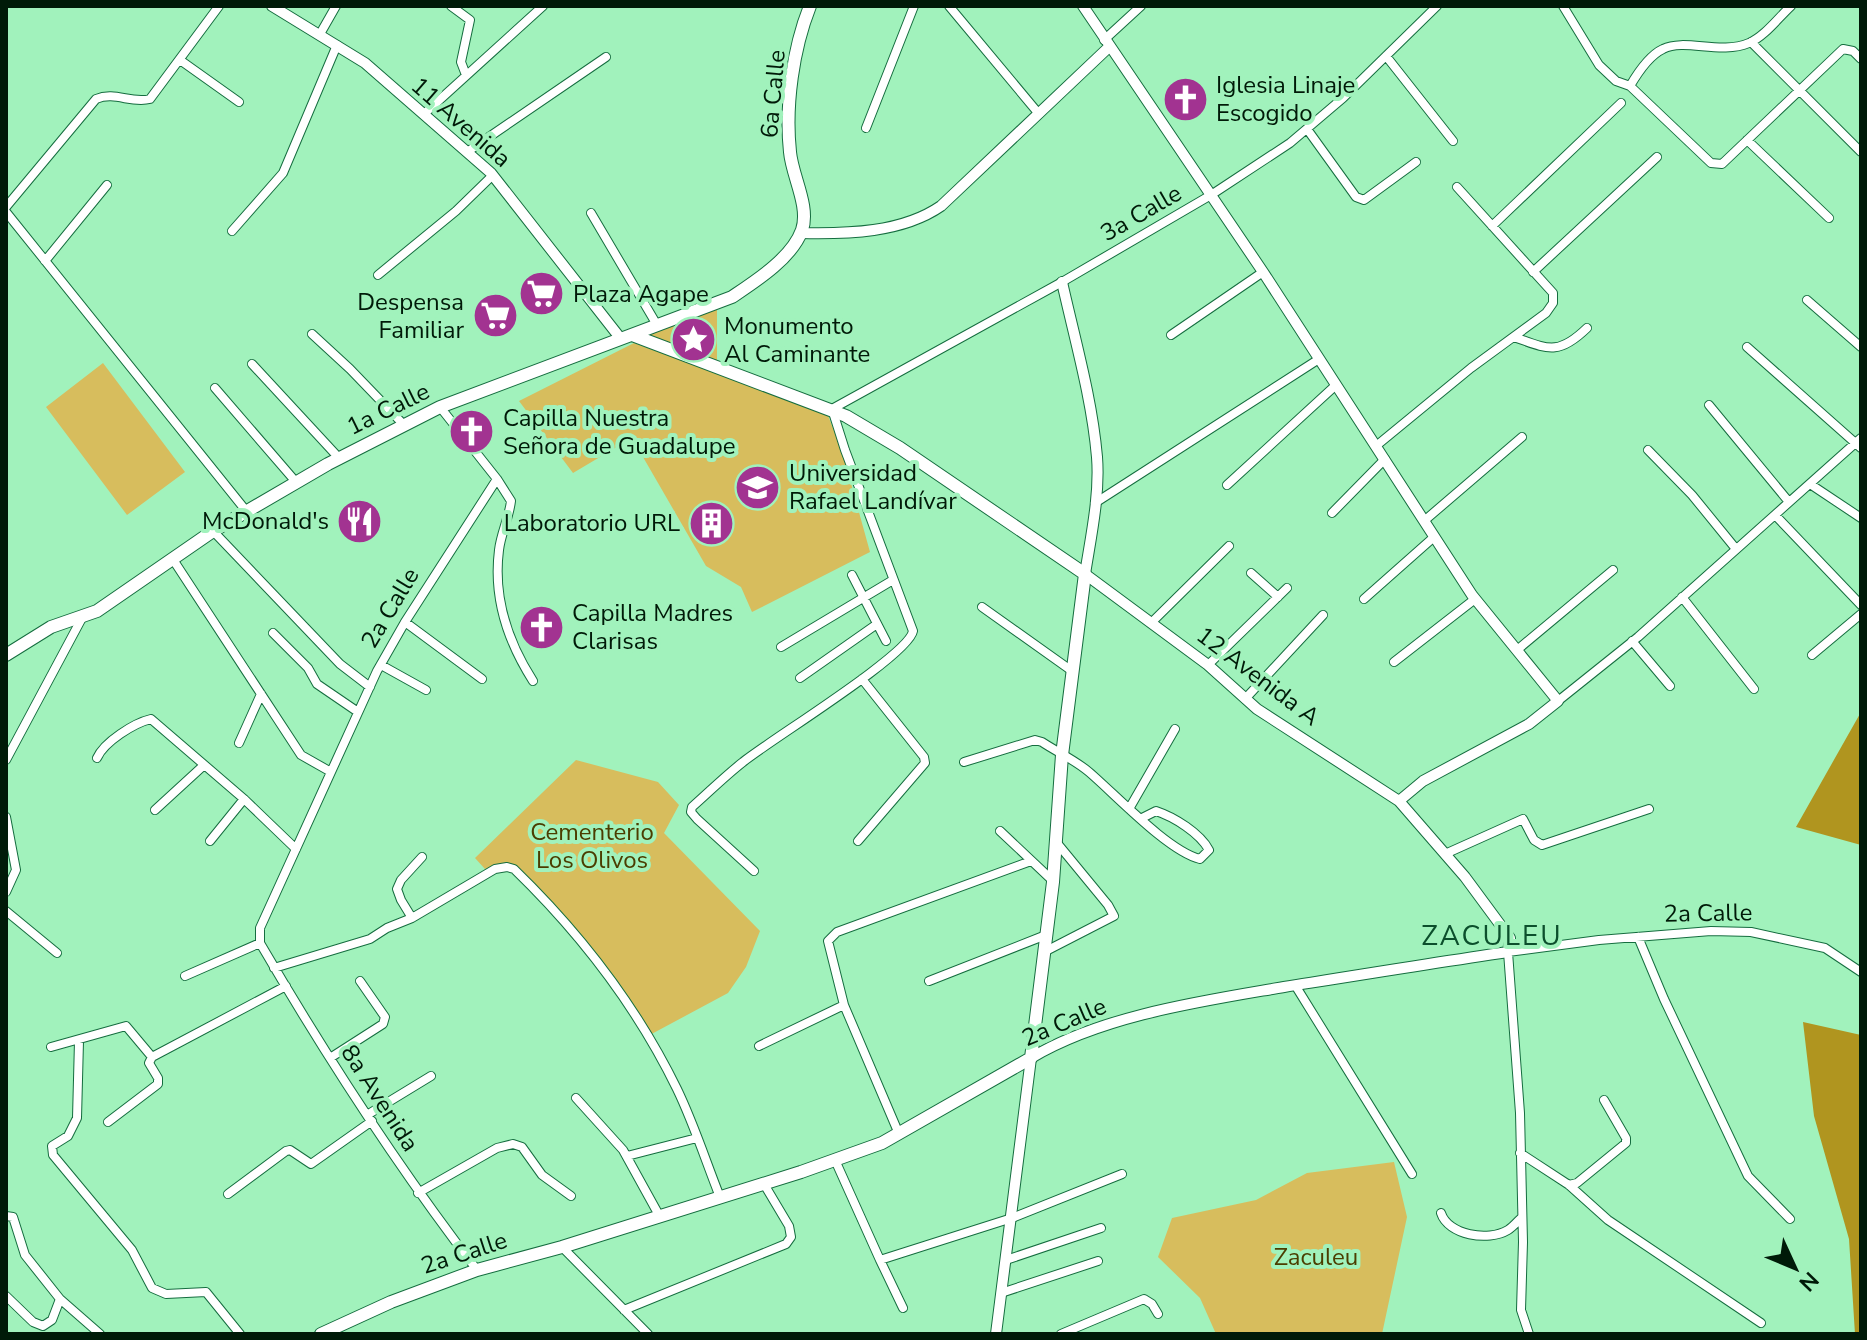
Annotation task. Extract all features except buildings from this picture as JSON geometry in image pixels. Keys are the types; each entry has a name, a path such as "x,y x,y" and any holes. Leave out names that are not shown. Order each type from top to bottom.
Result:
{"main road":[{"name":"6a Calle","path":"801,233 804,214 792,168 789,126 793,76 803,24 810,6"},
{"name":"1a Calle","path":"6,655 51,627 97,611 213,531 339,458 440,407 732,297 786,254 801,233"},
{"name":"12 Avenida A","path":"627,337 832,409 900,448 1085,574"},
{"path":"1031,1058 1053,882 1062,755 1085,574"},
{"name":"2a Calle","path":"321,1334 419,1290 477,1270 660,1217 835,1160 899,1134 1031,1058"}],"street":[{"path":"219,6 150,99 140,101 112,94 96,99 6,210 247,512"},
{"name":"11 Avenida","path":"272,6 365,63 493,175 627,337"},
{"path":"320,34 336,6"},
{"path":"451,6 470,20 461,62 466,75"},
{"path":"424,114 543,6"},
{"path":"866,128 914,6"},
{"path":"949,6 1039,114"},
{"path":"1083,6 1263,272 1475,599 1558,701"},
{"path":"801,233 865,231 913,222 928,215 1039,114 1141,6"},
{"name":"3a Calle","path":"832,409 1062,282 1211,195 1290,143 1437,6"},
{"path":"1563,6 1599,65 1616,81 1630,86 1711,163 1722,164 1843,49 1853,51 1861,59"},
{"path":"1630,86 1663,49 1677,46 1723,49 1751,42 1791,6"},
{"path":"1751,42 1861,152"},
{"path":"232,231 283,173 337,45"},
{"path":"1386,56 1453,141"},
{"path":"467,152 606,57"},
{"path":"180,60 239,102"},
{"path":"1492,226 1621,103"},
{"path":"1307,129 1356,197 1364,200 1416,162"},
{"path":"1747,140 1829,218"},
{"path":"1533,272 1657,157"},
{"path":"378,275 456,211 493,175"},
{"path":"45,261 107,185"},
{"path":"1376,446 1471,368 1546,313 1553,303 1553,293 1457,187"},
{"path":"591,213 657,325"},
{"path":"1171,335 1263,272"},
{"path":"1062,282 1085,384 1097,459 1095,503 1085,574"},
{"path":"1807,300 1861,347"},
{"path":"1514,337 1546,348 1558,348 1569,345 1587,328"},
{"path":"312,334 404,425"},
{"path":"1399,801 1423,781 1529,724 1632,641 1859,443 1747,347"},
{"path":"1095,503 1319,359"},
{"path":"252,364 339,458"},
{"path":"1227,485 1336,385"},
{"path":"215,388 296,482"},
{"path":"1709,405 1789,502"},
{"path":"440,407 511,501 499,546 501,610 508,634 533,681"},
{"path":"754,871 697,819 691,812 692,807 744,761 862,679 912,637 913,631 832,409"},
{"path":"1424,521 1522,437"},
{"path":"1648,450 1692,495 1736,549"},
{"path":"1332,513 1385,459"},
{"name":"2a Calle","path":"260,943 260,928 381,665 497,479"},
{"path":"1810,484 1861,518"},
{"path":"1775,515 1861,605"},
{"path":"213,531 340,664 370,687"},
{"path":"1364,599 1434,537"},
{"path":"1151,623 1229,546"},
{"path":"172,558 301,755 331,772"},
{"path":"1517,650 1613,570"},
{"path":"1251,573 1278,597"},
{"name":"12 Avenida A","path":"1085,574 1208,665 1257,709 1399,801 1507,932 1510,938 1508,952 1520,1113 1521,1310 1529,1334"},
{"path":"852,575 886,641"},
{"path":"781,647 893,580"},
{"path":"1208,665 1287,588"},
{"path":"1682,597 1754,689"},
{"path":"1394,662 1475,599"},
{"path":"982,607 1072,671"},
{"path":"1812,655 1861,614"},
{"path":"1245,699 1323,615"},
{"path":"6,760 82,618"},
{"path":"405,622 482,679"},
{"path":"800,678 877,624"},
{"path":"273,633 308,668 317,684 358,712"},
{"path":"1632,641 1670,686"},
{"path":"381,665 426,690"},
{"path":"858,841 925,763 924,757 862,679"},
{"path":"239,743 261,694"},
{"path":"97,758 104,747 151,719 244,799 296,849"},
{"path":"1129,809 1175,729"},
{"path":"964,762 1035,740 1088,772 1129,809 1187,856 1200,859 1209,850 1206,843 1168,815 1156,811 1142,818"},
{"path":"155,810 203,766"},
{"path":"210,841 244,799"},
{"path":"1445,854 1523,819 1534,840 1542,845 1649,809"},
{"path":"6,817 16,870 6,892"},
{"path":"1000,831 1053,882"},
{"path":"1044,952 1114,916 1099,893 1056,843"},
{"path":"412,918 397,889 422,857"},
{"path":"899,1134 844,1005 828,941 837,932 1031,861"},
{"path":"274,968 370,939 495,869 514,869 590,950 660,1056 679,1093 720,1197"},
{"path":"6,911 57,953"},
{"name":"2a Calle","path":"1031,1058 1058,1044 1120,1022 1194,1002 1508,952 1638,937 1711,931 1774,935 1825,948 1861,972"},
{"path":"929,981 1046,935"},
{"path":"1638,937 1748,1176 1790,1219"},
{"path":"185,976 260,943"},
{"name":"8a Avenida","path":"260,943 418,1193 477,1270"},
{"path":"330,1058 383,1024 383,1014 360,981"},
{"path":"1295,985 1412,1174"},
{"path":"108,1122 158,1084 149,1063 152,1057 286,986"},
{"path":"759,1046 844,1005"},
{"path":"51,1047 126,1026 152,1057"},
{"path":"79,1041 77,1118 68,1136 52,1146 53,1155 132,1250 152,1288 166,1294 206,1292 240,1334"},
{"path":"996,1334 1031,1058"},
{"path":"228,1194 286,1151 290,1150 311,1164 431,1076"},
{"path":"576,1098 627,1156 660,1217"},
{"path":"1569,1185 1577,1183 1626,1143 1604,1100"},
{"path":"627,1156 697,1138"},
{"path":"418,1193 497,1148 513,1144 522,1147 542,1175 571,1196"},
{"path":"1520,1153 1569,1185 1608,1220 1761,1323"},
{"path":"835,1160 903,1308"},
{"path":"880,1260 1012,1218 1122,1174"},
{"path":"624,1310 786,1244 791,1237 789,1226 764,1184"},
{"path":"1441,1213 1444,1223 1465,1234 1503,1233 1522,1217"},
{"path":"6,1216 13,1217 25,1255 60,1299 100,1334"},
{"path":"1006,1260 1101,1228"},
{"path":"562,1247 648,1334"},
{"path":"1001,1293 1098,1261"},
{"path":"6,1296 33,1322 43,1326 52,1320 60,1299"},
{"path":"1061,1334 1144,1299 1152,1304 1158,1314"}],"green space":[{"path":"717,307 717,366 638,335"},
{"name":"Universidad Rafael Landívar","path":"634,343 827,413 842,451 870,552 752,612 741,587 706,566 632,438 573,473 519,401"},
{"path":"103,363 185,472 127,515 46,407"},
{"name":"Cementerio Los Olivos","path":"576,760 658,782 679,805 664,833 760,931 746,967 728,993 646,1037 565,921 506,864 485,869 475,858"},
{"name":"Zaculeu","path":"1394,1162 1407,1217 1382,1334 1216,1334 1200,1298 1158,1257 1172,1218 1256,1200 1307,1173"}],"shaded area":[{"path":"1861,712 1861,845 1796,827"},
{"path":"1803,1022 1861,1035 1861,1334 1855,1334 1849,1239 1814,1116"}],"place":[{"name":"Iglesia Linaje Escogido","path":"1185,99"},
{"name":"Plaza Agape","path":"542,294"},
{"name":"Despensa Familiar","path":"495,316"},
{"name":"Monumento Al Caminante","path":"693,340"},
{"name":"Capilla Nuestra Señora de Guadalupe","path":"472,432"},
{"name":"Universidad Rafael Landívar","path":"758,487"},
{"name":"McDonald's","path":"360,521"},
{"name":"Laboratorio URL","path":"711,523"},
{"name":"Capilla Madres Clarisas","path":"541,627"}],"district":[{"name":"ZACULEU","path":"1492,936"}]}
